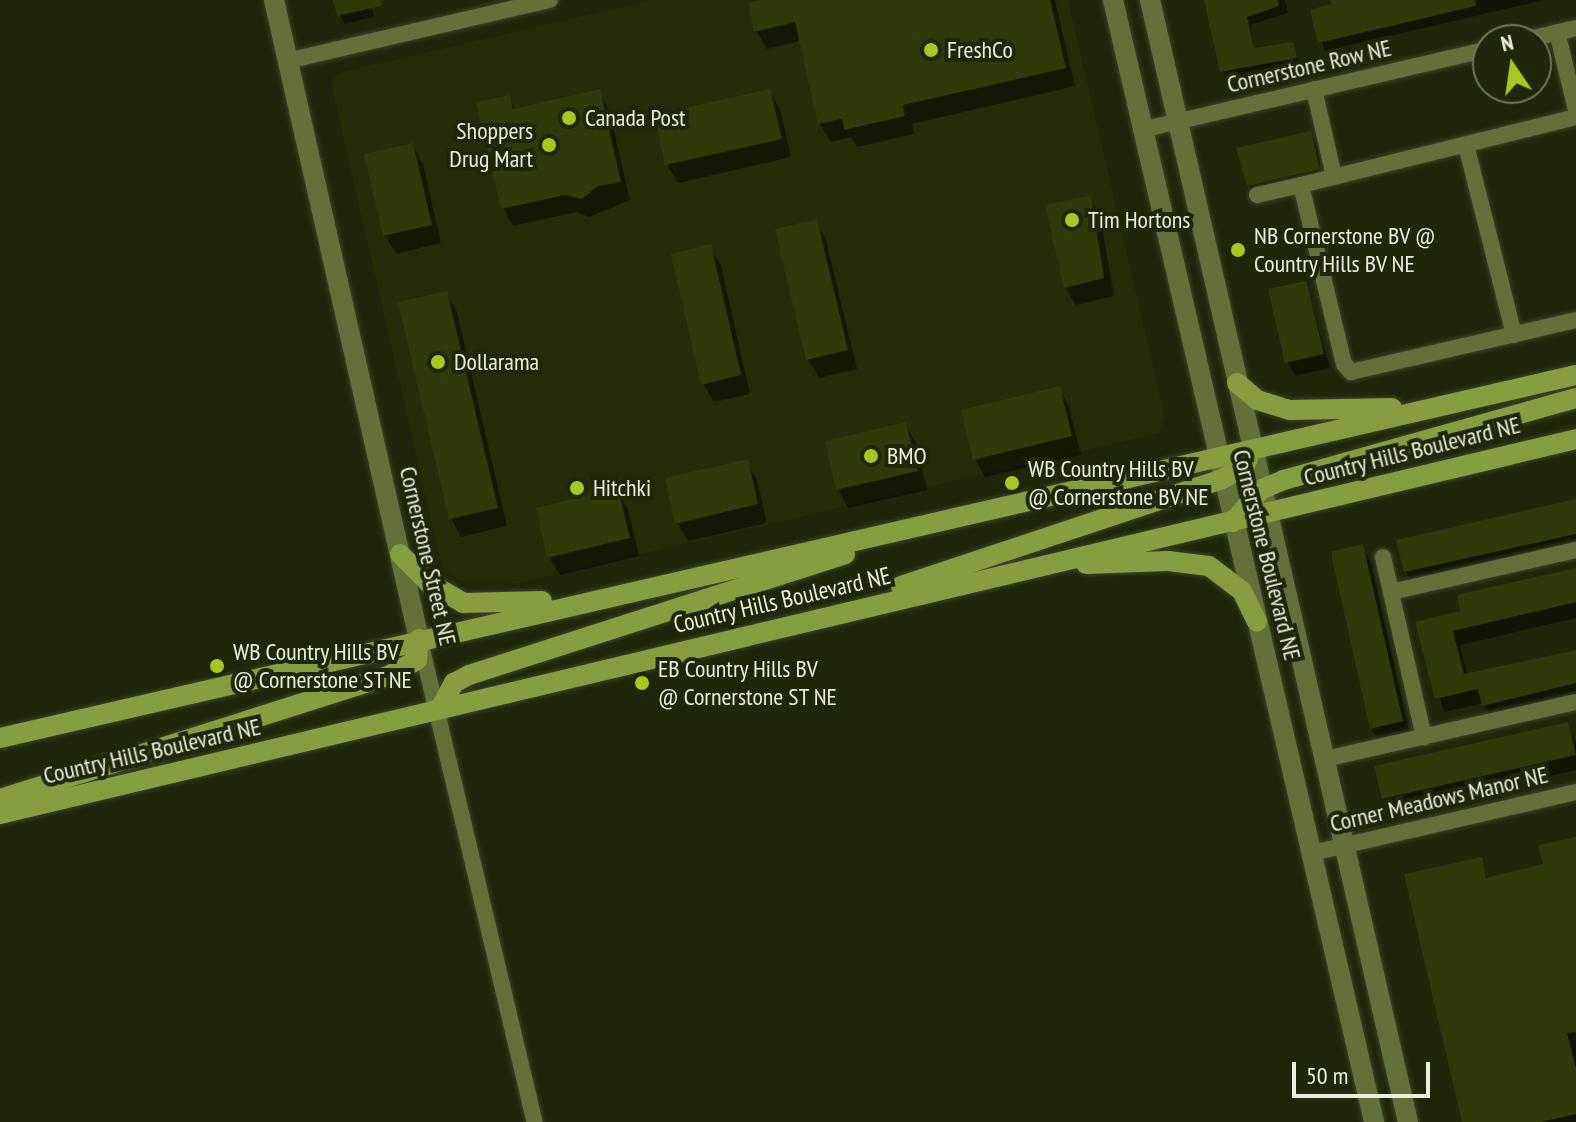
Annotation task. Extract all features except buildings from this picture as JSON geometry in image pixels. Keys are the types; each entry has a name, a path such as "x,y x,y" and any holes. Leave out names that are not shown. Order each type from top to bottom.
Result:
{"main road":[{"name":"Country Hills Boulevard NE","path":"0,738 419,639 1576,375"},
{"path":"1237,383 1257,400 1290,410 1443,406"},
{"path":"1233,522 1260,490 1576,398"},
{"name":"Country Hills Boulevard NE","path":"0,814 1034,566 1233,522 1576,437"},
{"path":"775,628 1222,479 1245,466 1251,450"},
{"path":"440,709 454,683 469,675 838,556 904,529"},
{"path":"400,554 429,583 463,603 621,593"},
{"path":"1034,566 1168,561 1209,566 1236,585 1257,622"},
{"path":"0,799 390,675 417,660 419,639"}],"street":[{"name":"Cornerstone Street NE","path":"274,0 419,639 440,709 535,1122"},
{"path":"287,61 550,0"},
{"name":"Cornerstone Boulevard NE","path":"1113,0 1217,458 1374,1122"},
{"name":"Cornerstone Boulevard NE","path":"1150,0 1265,514 1408,1122"},
{"path":"1552,33 1576,28"},
{"path":"1557,32 1576,110"},
{"name":"Cornerstone Row NE","path":"1141,130 1472,53"},
{"path":"1314,89 1334,176"},
{"path":"1257,195 1576,117"},
{"path":"1466,145 1514,335"},
{"path":"1301,185 1344,364 1351,372 1576,320"},
{"path":"1391,592 1576,550"},
{"path":"1383,557 1424,737"},
{"path":"1325,759 1576,702"},
{"name":"Corner Meadows Manor NE","path":"1312,853 1576,792"}],"shaded area":[{"path":"653,0 1068,0 1165,418 1159,433 517,583 464,582 443,572 331,83 338,73"}],"place":[{"name":"FreshCo","path":"931,50"},
{"name":"Canada Post","path":"569,118"},
{"name":"Shoppers Drug Mart","path":"549,145"},
{"name":"Tim Hortons","path":"1072,220"},
{"name":"NB Cornerstone BV @ Country Hills BV NE","path":"1238,250"},
{"name":"Dollarama","path":"438,362"},
{"name":"BMO","path":"871,456"},
{"name":"WB Country Hills BV @ Cornerstone BV NE","path":"1012,483"},
{"name":"Hitchki","path":"577,488"},
{"name":"WB Country Hills BV @ Cornerstone ST NE","path":"217,666"},
{"name":"EB Country Hills BV @ Cornerstone ST NE","path":"642,683"}]}
